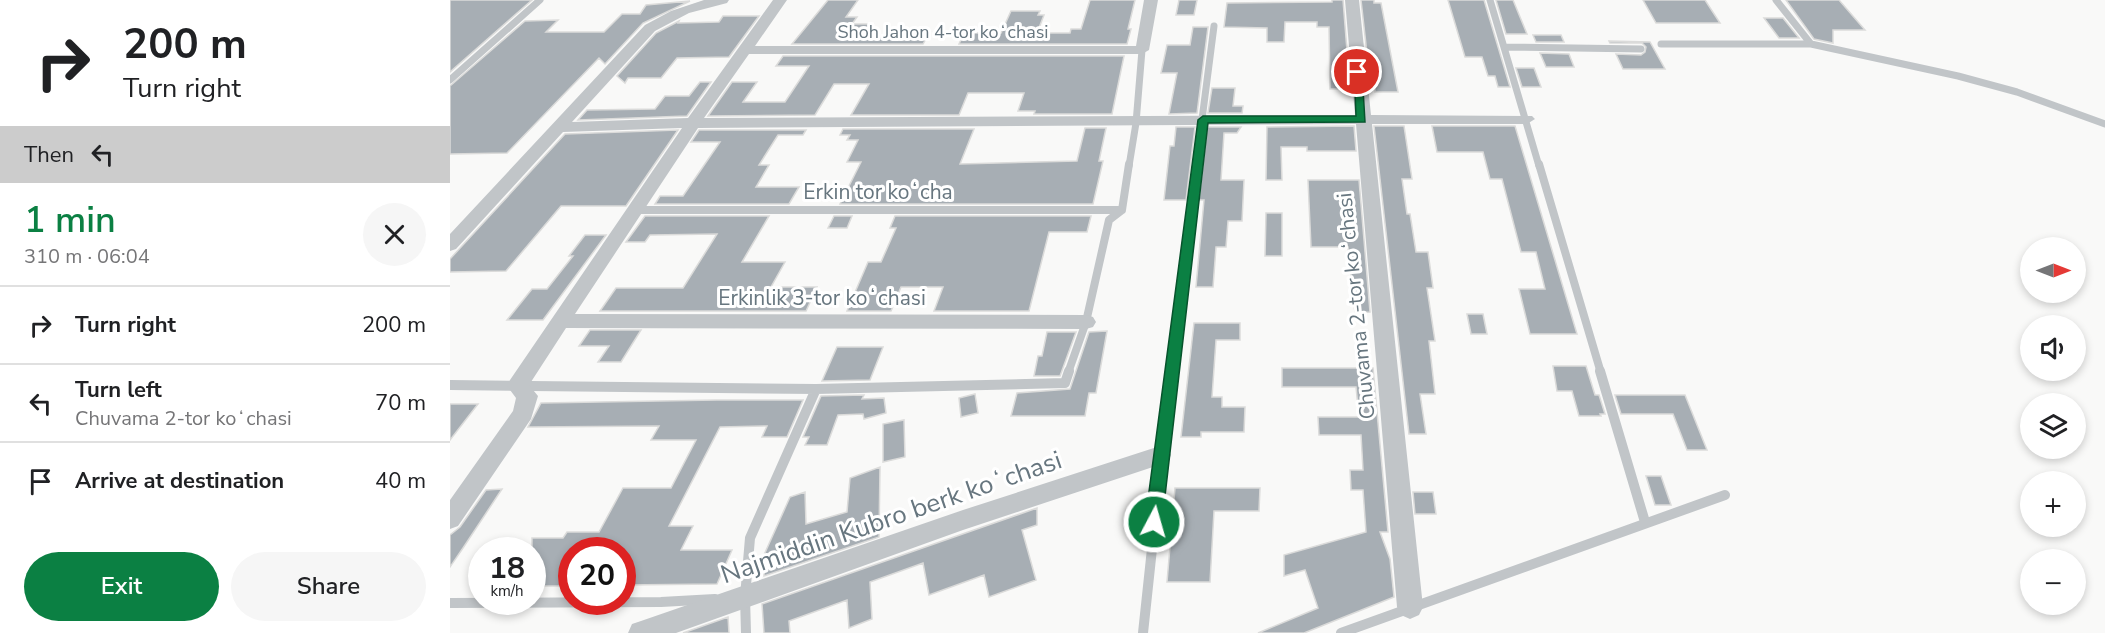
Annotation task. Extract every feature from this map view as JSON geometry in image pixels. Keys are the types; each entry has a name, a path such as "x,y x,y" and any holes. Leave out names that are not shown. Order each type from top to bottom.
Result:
{"street":[{"path":"450,245 650,28 694,5 722,0"},
{"path":"450,519 523,413 527,396 517,386 693,123 780,0"},
{"path":"1142,50 1151,0"},
{"name":"Chuvama 2-tor koʻchasi","path":"1352,0 1361,119 1410,607"},
{"name":"Shoh Jahon 4-tor koʻchasi","path":"745,50 1142,50"},
{"path":"558,127 693,123 1136,123 1203,120 1527,119"},
{"name":"Erkinlik 3-tor koʻchasi","path":"559,321 1086,322"},
{"name":"Najmiddin Kubro berk koʻchasi","path":"641,633 963,520 1160,455"}],"lane":[{"path":"450,80 540,0"},
{"path":"1490,0 1645,522"},
{"path":"1776,0 1811,44"},
{"path":"1143,633 1160,455 1214,26"},
{"path":"1661,45 1811,44 2007,89 2105,124"},
{"path":"1505,47 1641,49"},
{"path":"450,385 816,389 1065,383 1086,322 1109,220 1122,210 1136,123 1142,50"},
{"name":"Erkin tor koʻcha","path":"634,210 1122,210"},
{"path":"746,633 744,597 750,538 816,389"},
{"path":"1341,633 1725,495"},
{"path":"450,603 661,602 744,597"}],"building":[{"path":"450,0 532,0 450,72"},
{"path":"828,0 858,0 846,17 857,17 852,24 873,24 865,36 927,37 923,44 792,44"},
{"path":"1090,0 1135,0 1127,44 959,44 964,33 1001,33 1011,11 1040,11 1038,15 1044,15 1037,33 1070,33 1071,29 1081,29"},
{"path":"1179,0 1197,0 1194,15 1176,15"},
{"path":"1332,0 1343,0 1350,89 1330,89 1329,27 1317,27 1317,22 1285,22 1284,42 1267,42 1267,28 1224,27 1227,3 1332,2"},
{"path":"1361,0 1374,0 1374,3 1381,3 1398,92 1375,92 1375,89 1371,89"},
{"path":"1448,0 1484,0 1510,87 1498,87 1495,76 1488,76 1482,57 1465,57"},
{"path":"1496,0 1513,0 1527,34 1506,34"},
{"path":"1643,0 1705,0 1720,23 1656,23"},
{"path":"1786,0 1839,0 1865,30 1833,30 1833,43 1814,39"},
{"path":"690,1 643,23 605,64 599,58 507,153 450,154 450,86 525,21 558,20 546,32 604,32 622,14 640,14 646,5"},
{"path":"723,16 759,16 729,57 677,58 661,78 628,78 625,83 617,76 656,33 679,21 678,23 719,22"},
{"path":"1764,18 1783,18 1799,38 1779,38"},
{"path":"1193,27 1208,27 1197,113 1169,114 1177,73 1161,73 1167,45 1190,45"},
{"path":"1533,35 1561,35 1564,42 1536,42"},
{"path":"1609,41 1650,42 1665,69 1623,69 1616,54 1641,55 1645,52 1646,47 1642,43 1610,43"},
{"path":"1540,53 1569,54 1574,67 1546,67"},
{"path":"783,56 1124,56 1112,114 1034,114 1035,111 1018,111 1024,93 968,93 959,115 851,115 869,84 834,84 815,115 708,116 732,82 757,82 743,102 785,102 809,66 776,66"},
{"path":"1516,68 1534,68 1541,87 1522,87"},
{"path":"700,82 711,82 687,116 578,120 587,110 655,109 665,96 689,96"},
{"path":"1212,88 1235,88 1233,106 1243,106 1242,113 1208,113"},
{"path":"1354,126 1356,151 1307,151 1307,147 1281,147 1282,180 1266,180 1267,127"},
{"path":"1374,126 1404,126 1412,179 1402,179 1407,214 1410,214 1416,252 1428,252 1433,288 1427,288 1435,341 1429,341 1435,394 1420,394 1426,434 1409,434"},
{"path":"1432,126 1515,126 1577,334 1530,334 1519,289 1545,289 1536,252 1521,252 1502,179 1490,179 1483,152 1437,152"},
{"path":"1176,127 1195,127 1186,200 1164,200 1170,146 1174,146"},
{"path":"1207,127 1241,127 1237,133 1224,133 1221,180 1244,180 1242,221 1228,221 1226,247 1216,247 1213,287 1196,287 1204,200 1199,200"},
{"path":"1085,128 1106,128 1099,161 1103,161 1093,204 840,204 861,162 847,162 858,140 847,140 850,135 840,135 843,129 974,129 960,164 1077,161"},
{"path":"678,130 626,206 561,206 506,271 450,272 450,259 565,134"},
{"path":"699,130 806,130 803,135 778,135 759,165 769,165 756,187 799,187 789,204 655,204 660,196 683,196 720,142 691,142"},
{"path":"1308,180 1359,180 1370,312 1355,313 1348,247 1311,247"},
{"path":"1266,213 1282,213 1282,256 1265,256"},
{"path":"645,216 769,216 742,262 785,262 771,287 817,287 806,311 600,311 616,288 683,288 717,234 650,235 645,242 626,242"},
{"path":"834,216 852,216 847,228 828,228"},
{"path":"895,216 1091,216 1087,232 1049,232 1029,311 934,311 943,287 901,287 891,311 847,311 868,262 881,262 896,228 890,228"},
{"path":"585,235 606,235 543,320 507,320 532,289 547,289 573,256 569,256"},
{"path":"1467,314 1483,314 1487,334 1471,334"},
{"path":"1194,323 1240,323 1240,340 1216,340 1212,397 1222,397 1222,407 1245,407 1244,432 1201,432 1201,437 1181,437"},
{"path":"590,330 641,330 621,362 598,362 609,346 579,346"},
{"path":"1107,331 1096,393 1089,393 1085,416 1011,416 1017,393 1070,389 1089,332"},
{"path":"1047,332 1076,332 1060,376 1034,376 1038,356 1042,356"},
{"path":"837,347 883,347 870,380 822,381"},
{"path":"1553,366 1586,366 1595,395 1599,395 1605,414 1579,416 1572,391 1557,391"},
{"path":"1282,368 1373,368 1388,532 1380,532 1390,559 1394,597 1304,633 1258,633 1318,608 1305,570 1284,576 1284,555 1366,532 1363,490 1351,490 1350,470 1363,470 1361,435 1319,435 1318,417 1359,417 1356,387 1282,387"},
{"path":"975,394 978,413 961,417 959,398"},
{"path":"864,395 862,399 884,398 886,413 864,419 863,414 838,415 827,445 805,445 809,437 803,437 821,396"},
{"path":"1615,395 1685,395 1707,450 1687,450 1673,414 1621,414"},
{"path":"803,400 787,437 762,437 767,426 720,427 669,526 693,526 681,550 732,550 717,584 636,585 636,537 564,537 567,532 599,532 623,488 671,488 696,440 651,440 659,426 528,427 541,403"},
{"path":"450,404 478,404 450,440"},
{"path":"904,420 905,457 883,462 883,424"},
{"path":"880,467 879,537 764,576 764,555 790,497 805,492 806,524 847,512 850,478"},
{"path":"1646,476 1661,476 1671,505 1655,505"},
{"path":"1175,488 1260,488 1259,511 1214,511 1210,582 1167,582"},
{"path":"502,489 450,567 450,535 460,527 486,490"},
{"path":"1413,492 1433,492 1436,514 1415,514"},
{"path":"1037,508 1037,525 1022,530 1036,580 989,597 984,575 929,595 923,563 870,582 872,619 849,628 847,600 789,621 790,633 764,633 762,604"},
{"path":"546,538 558,538 558,586 546,586"},
{"path":"728,617 729,633 683,633"}],"route":[{"path":"1154,522 1160,455 1203,120 1361,119 1357,72"}]}
